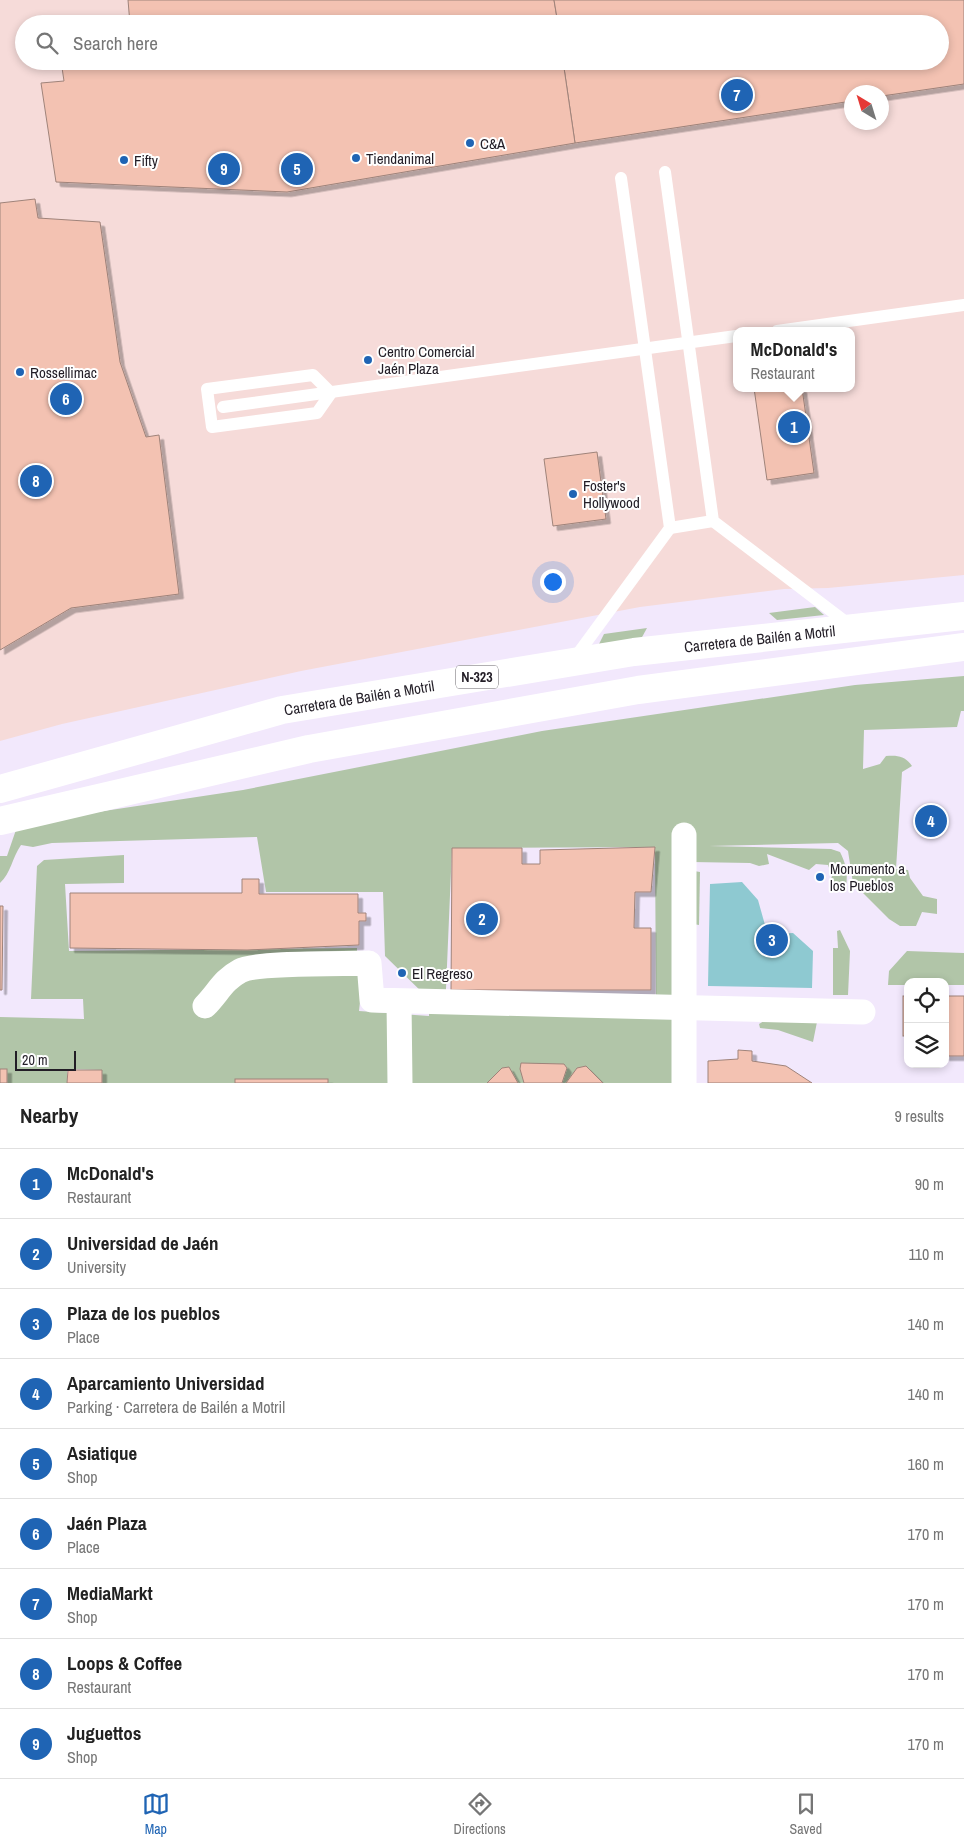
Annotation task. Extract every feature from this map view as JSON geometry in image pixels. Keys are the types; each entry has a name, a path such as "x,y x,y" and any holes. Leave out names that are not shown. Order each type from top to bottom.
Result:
{"main road":[{"name":"Carretera de Bailén a Motril","path":"0,789 282,710 634,652 964,616"},
{"path":"0,821 309,750 502,714 638,690 964,647"}],"street":[{"path":"684,835 684,1083"},
{"path":"205,1006 214,997 223,982 247,959 369,963 372,1000 863,1012"},
{"path":"399,1002 400,1083"}],"lane":[{"path":"666,172 713,521 855,629"},
{"path":"573,662 670,528 622,178"},
{"path":"805,327 964,304"},
{"path":"223,407 733,336"},
{"path":"313,375 331,393 317,412 212,427 207,389 313,375"},
{"path":"670,528 713,521"}],"shaded area":[{"name":"Centro Comercial Jaén Plaza","path":"0,0 964,0 964,575 828,588 784,589 640,607 301,671 62,724 0,741"},
{"path":"815,607 824,615 777,620 769,613"},
{"path":"647,628 641,639 599,644 604,634"},
{"path":"964,676 964,711 961,711 957,727 864,730 863,769 880,764 886,756 904,758 912,766 902,772 896,869 908,870 910,878 923,896 937,899 937,914 922,912 916,926 900,926 889,919 853,883 848,851 838,843 709,846 831,849 840,852 842,856 847,873 846,886 830,882 832,876 828,865 816,864 809,870 767,854 769,864 759,866 750,863 692,862 672,1002 656,1002 655,847 452,848 445,1012 674,1017 674,1083 328,1083 328,1079 235,1080 235,1083 102,1083 102,1070 67,1069 67,1083 7,1083 7,1069 0,1069 0,1017 84,1019 83,999 31,999 37,866 44,860 124,855 124,883 65,884 69,951 357,948 357,957 363,974 359,1011 429,1016 429,999 385,956 383,892 266,892 257,837 52,843 33,847 21,845 7,875 0,883 0,856 7,856 18,824 243,790 542,731 855,685"},
{"path":"694,871 700,872 699,925 693,924"},
{"path":"742,882 758,900 765,925 774,934 793,933 813,951 812,988 708,986 710,884"},
{"path":"840,930 850,951 848,995 833,995 833,948 838,948 837,931"},
{"path":"907,951 964,953 964,985 949,985 949,978 904,978 904,985 888,985 889,971"},
{"path":"764,1021 817,1022 813,1042 778,1030 760,1028 759,1024"}],"building":[{"path":"128,0 554,0 556,15 129,15"},
{"path":"554,0 964,0 964,84 889,95 889,85 844,85 844,102 575,143 564,70 949,70 949,15 556,15"},
{"path":"62,70 564,70 575,143 287,192 56,182 41,83 64,81"},
{"path":"35,199 38,218 100,222 120,362 146,437 159,435 179,594 71,608 0,650 0,203"},
{"path":"755,392 803,392 814,473 767,480"},
{"path":"597,452 606,519 553,526 544,459"},
{"path":"655,847 651,892 635,892 634,928 651,928 651,990 451,990 452,848 522,848 522,864 540,864 540,850"},
{"path":"242,879 259,879 259,894 358,894 358,913 366,913 366,921 359,921 359,945 247,950 70,948 70,893 242,893"},
{"path":"0,906 3,906 2,990 0,990"},
{"path":"903,996 904,996 904,1036"},
{"path":"949,996 964,996 964,1056 949,1056"},
{"path":"738,1050 752,1051 752,1061 786,1066 812,1083 708,1083 708,1061 738,1059"},
{"path":"521,1063 564,1064 567,1068 562,1083 524,1083 520,1069"},
{"path":"586,1066 603,1083 566,1083 577,1068"},
{"path":"509,1067 518,1083 487,1083 502,1068"},
{"path":"0,1069 7,1069 7,1083 0,1083"},
{"path":"68,1070 102,1070 102,1083 67,1083"},
{"path":"235,1079 328,1079 328,1083 235,1083"}],"place":[{"name":"MediaMarkt","path":"737,95"},
{"name":"C&A","path":"470,143"},
{"name":"Tiendanimal","path":"356,158"},
{"name":"Fifty","path":"124,160"},
{"name":"Juguettos","path":"224,169"},
{"name":"Asiatique","path":"297,169"},
{"name":"Centro Comercial Jaén Plaza","path":"368,360"},
{"name":"Rossellimac","path":"20,372"},
{"name":"Jaén Plaza","path":"66,399"},
{"name":"McDonald's","path":"794,427"},
{"name":"Loops & Coffee","path":"36,481"},
{"name":"Foster's Hollywood","path":"573,494"},
{"name":"Aparcamiento Universidad","path":"931,821"},
{"name":"Monumento a los Pueblos","path":"820,877"},
{"name":"Universidad de Jaén","path":"482,919"},
{"name":"Plaza de los pueblos","path":"772,940"},
{"name":"El Regreso","path":"402,973"}]}
